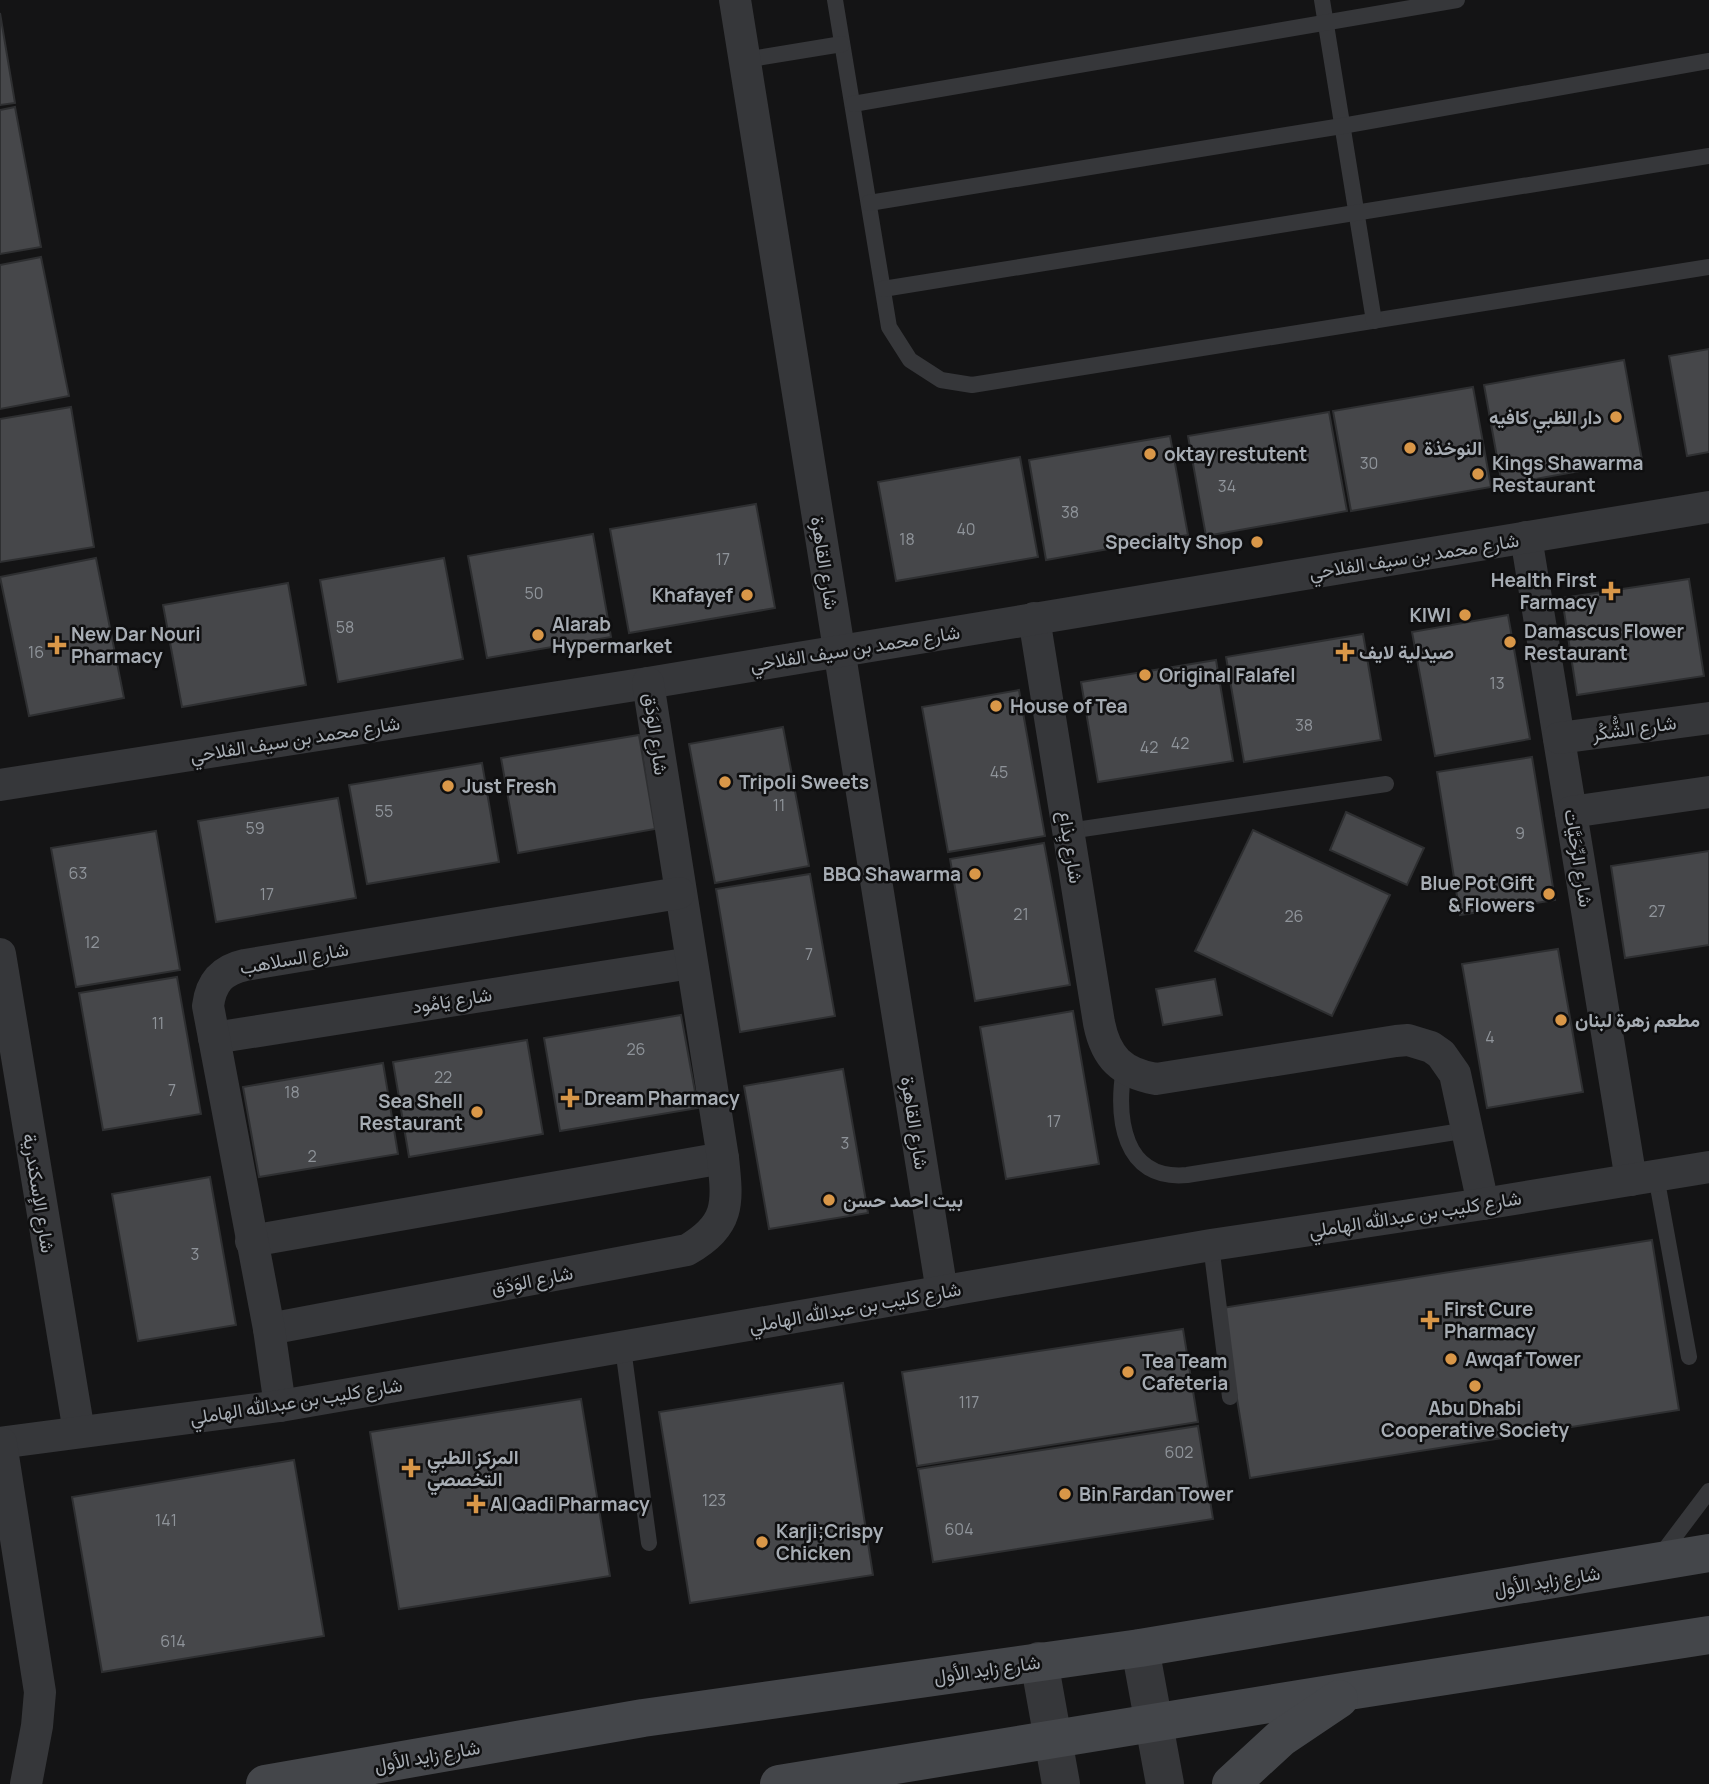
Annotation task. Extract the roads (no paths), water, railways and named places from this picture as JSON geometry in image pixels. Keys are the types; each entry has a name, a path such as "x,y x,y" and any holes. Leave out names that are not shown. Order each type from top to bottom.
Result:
{"main road":[{"name":"شارع زايد الأول","path":"265,1784 643,1718 1140,1648 1709,1553"},
{"path":"779,1784 834,1781 1154,1723 1708,1636"},
{"path":"1231,1784 1280,1738 1355,1690"}],"street":[{"name":"شارع القاهِرة","path":"735,0 942,1292"},
{"name":"شارع محمد بن سيف الفلاحي","path":"0,785 648,683 1709,507"},
{"name":"شارع الرِّحَيَّات","path":"1526,537 1571,812 1644,1178"},
{"name":"شارع يِذاع","path":"1034,618 1102,1040 1111,1056 1124,1068"},
{"name":"شارع الوَدَق","path":"269,1329 687,1250 706,1239 720,1222 726,1200 724,1168 648,683"},
{"name":"شارع الشُّكُر","path":"1559,738 1709,718"},
{"path":"1571,812 1709,792"},
{"name":"شارع السلاهب","path":"280,1406 269,1329 208,1006 214,982 233,968 680,893"},
{"name":"شارع الإسكندرية","path":"0,954 3,995 79,1432"},
{"name":"شارع يَامُود","path":"212,1028 691,963"},
{"path":"1124,1068 1139,1076 1156,1079 1408,1040 1431,1047 1449,1063 1455,1074 1483,1205"},
{"name":"شارع كليب بن عبدالله الهاملي","path":"26,1784 37,1726 40,1692 1,1443 280,1406 1212,1245 1483,1205 1709,1167"},
{"path":"251,1241 724,1168"},
{"path":"1140,1648 1165,1784"},
{"path":"1038,1661 1061,1784"}],"lane":[{"path":"836,0 889,327 910,360 941,380 972,385 1709,267"},
{"path":"1322,0 1374,321"},
{"path":"853,104 1457,0"},
{"path":"745,60 842,44"},
{"path":"869,204 1342,126 1709,61"},
{"path":"883,289 1709,156"},
{"path":"1069,831 1386,784"},
{"path":"1124,1068 1121,1108 1129,1146 1136,1158 1147,1168 1173,1177 1468,1130"},
{"path":"1644,1178 1689,1357"},
{"path":"1212,1245 1230,1397"},
{"path":"623,1348 649,1543"},
{"path":"1656,1563 1709,1491"}],"place":[{"name":"دار الظبي كافيه","path":"1616,417"},
{"name":"النوخذة","path":"1410,448"},
{"name":"oktay restutent","path":"1150,454"},
{"name":"Kings Shawarma Restaurant","path":"1478,474"},
{"name":"Specialty Shop","path":"1257,542"},
{"name":"Health First Farmacy","path":"1611,591"},
{"name":"Khafayef","path":"747,595"},
{"name":"KIWI","path":"1465,615"},
{"name":"Alarab Hypermarket","path":"538,635"},
{"name":"Damascus Flower Restaurant","path":"1510,642"},
{"name":"New Dar Nouri Pharmacy","path":"57,645"},
{"name":"صيدلية لايف","path":"1345,652"},
{"name":"Original Falafel","path":"1145,675"},
{"name":"House of Tea","path":"996,706"},
{"name":"Tripoli Sweets","path":"725,782"},
{"name":"Just Fresh","path":"448,786"},
{"name":"BBQ Shawarma","path":"975,874"},
{"name":"Blue Pot Gift & Flowers","path":"1549,894"},
{"name":"مطعم زهرة لبنان","path":"1561,1020"},
{"name":"Dream Pharmacy","path":"570,1098"},
{"name":"Sea Shell Restaurant","path":"477,1112"},
{"name":"بيت احمد حسن","path":"829,1200"},
{"name":"First Cure Pharmacy","path":"1430,1320"},
{"name":"Awqaf Tower","path":"1451,1359"},
{"name":"Tea Team Cafeteria","path":"1128,1372"},
{"name":"Abu Dhabi Cooperative Society","path":"1475,1386"},
{"name":"المركز الطبي التخصصي","path":"411,1468"},
{"name":"Bin Fardan Tower","path":"1065,1494"},
{"name":"Al Qadi Pharmacy","path":"476,1504"},
{"name":"Karji;Crispy Chicken","path":"762,1542"}]}
